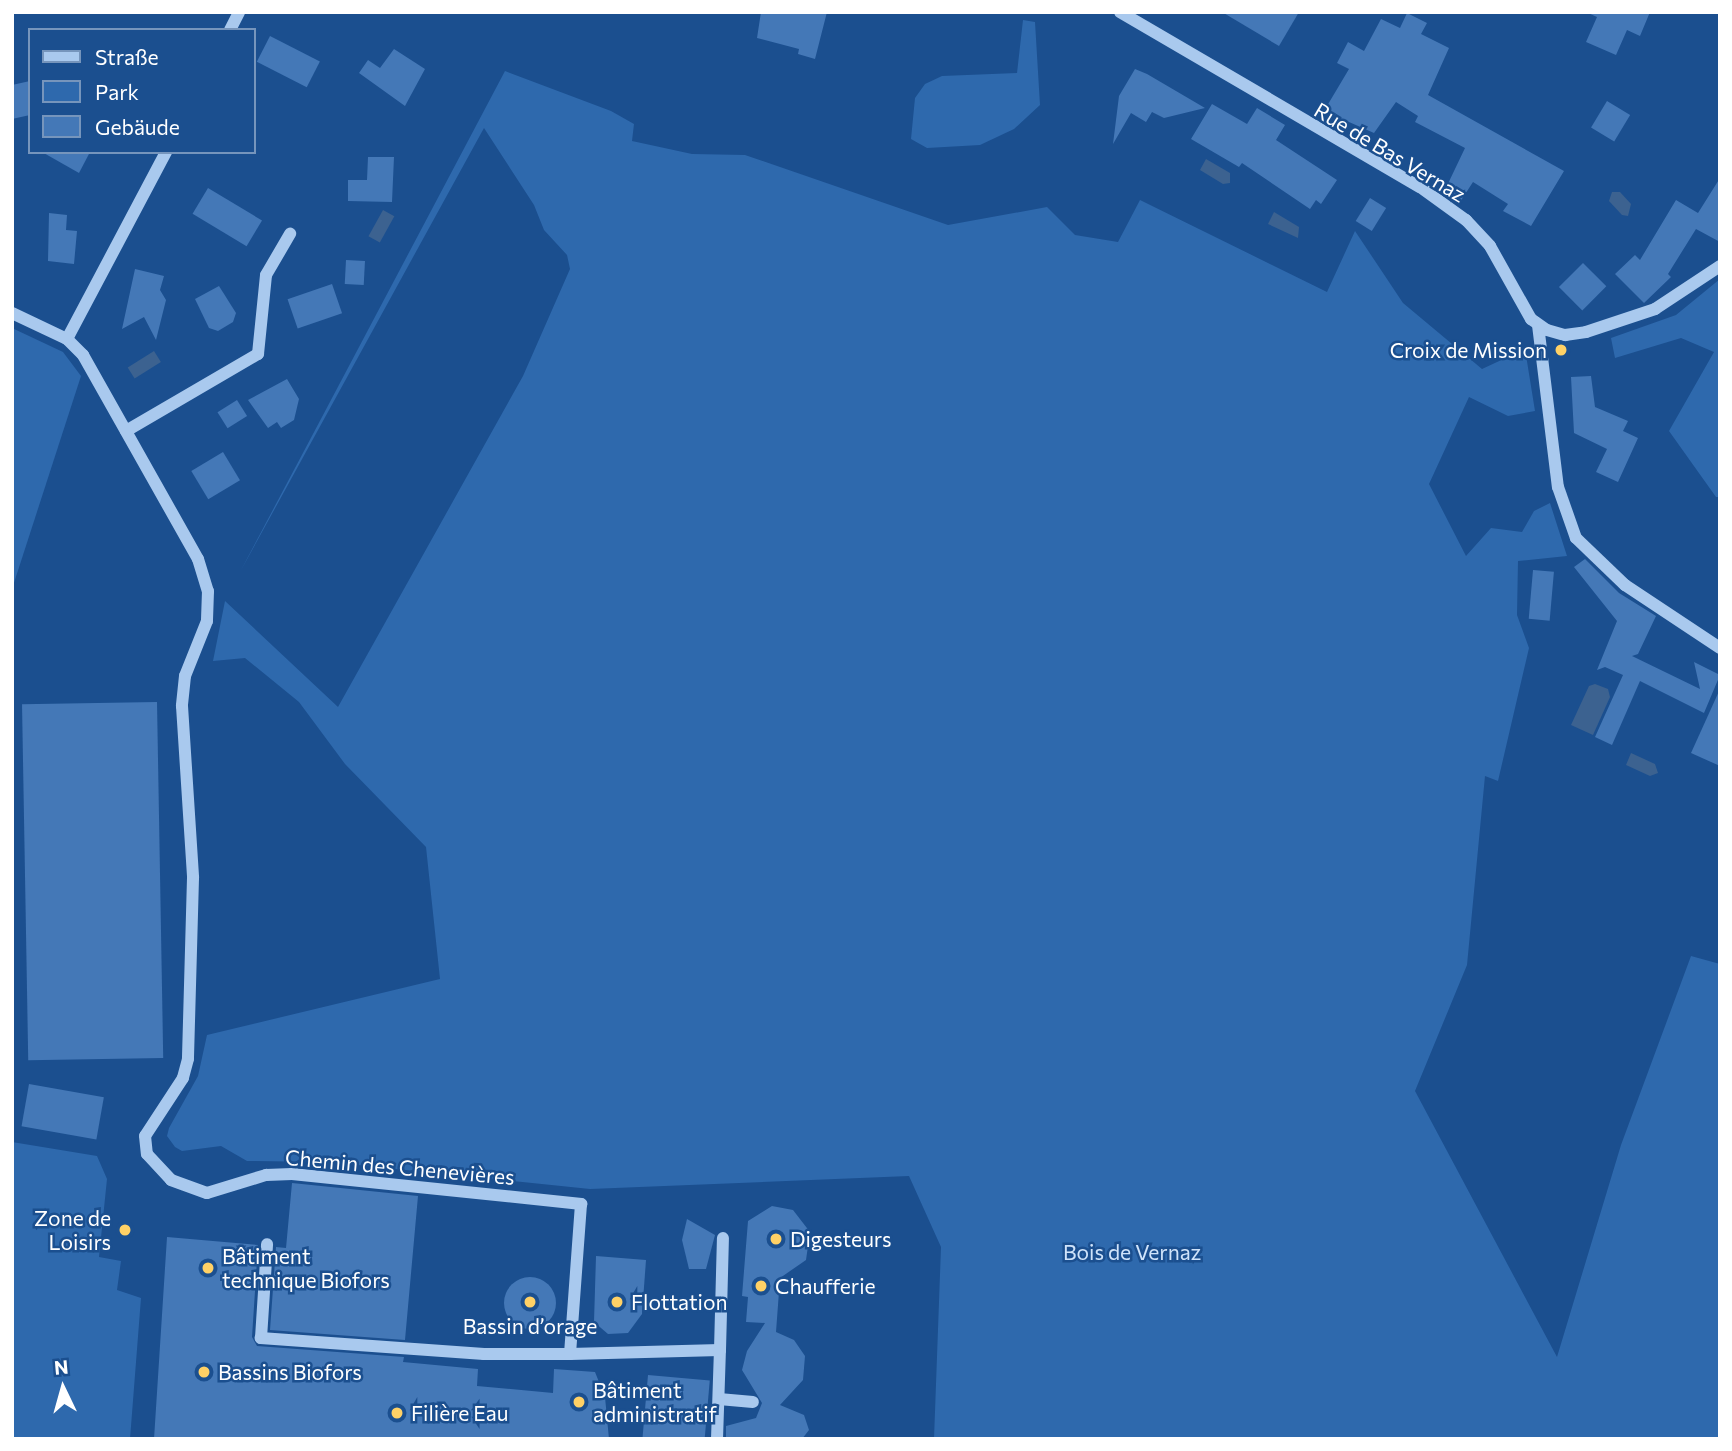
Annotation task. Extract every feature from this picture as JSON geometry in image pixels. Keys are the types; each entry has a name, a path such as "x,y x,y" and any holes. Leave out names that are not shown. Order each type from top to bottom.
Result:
{"street":[{"path":"231,28 239,12"},
{"name":"Rue de Bas Vernaz","path":"1120,12 1420,187 1466,220 1490,246 1518,299 1538,325"},
{"path":"67,339 165,154"},
{"path":"12,313 67,339 83,355 126,431 258,354 266,275 290,234"},
{"path":"1720,266 1655,309 1586,332 1565,335 1538,325 1558,488 1576,538 1625,585 1720,648"},
{"name":"Chemin des Chenevières","path":"126,431 198,559 208,591 207,621 185,676 182,706 193,878 189,1048 183,1078 145,1136 151,1160 179,1185 207,1193 266,1175 292,1174 581,1204 570,1354"},
{"path":"716,1439 723,1238"},
{"path":"267,1244 261,1338 484,1354 720,1350"},
{"path":"719,1399 753,1402"}],"green space":[{"path":"1023,20 1035,22 1040,105 1014,129 980,145 927,148 911,139 915,98 925,84 942,76 1017,73"},
{"name":"Bois de Vernaz","path":"505,71 611,111 634,124 632,141 692,154 745,155 948,225 1047,207 1075,235 1118,242 1140,200 1327,292 1355,231 1403,303 1482,369 1525,349 1535,411 1508,416 1469,397 1429,484 1466,556 1491,528 1522,532 1534,511 1550,503 1567,556 1518,561 1517,615 1529,648 1498,781 1485,776 1467,965 1415,1091 1557,1357 1621,1145 1691,956 1720,964 1720,1439 934,1439 941,1247 909,1176 590,1189 329,1162 247,1161 221,1146 182,1151 175,1147 167,1136 169,1128 198,1076 207,1035 440,979 426,847 345,764 299,702 245,658 213,661 225,601 338,707 523,376 570,269 567,255 544,230 534,205 484,128 240,572"},
{"path":"1720,279 1720,497 1716,497 1669,431 1714,352 1681,338 1615,358 1611,338 1676,315"},
{"path":"12,328 63,352 81,376 12,589"},
{"path":"12,1142 97,1156 107,1179 99,1257 121,1261 117,1290 141,1298 130,1439 12,1439"}],"shaded area":[{"path":"1206,159 1230,173 1230,183 1223,184 1200,170"},
{"path":"1612,192 1620,192 1631,204 1628,216 1622,215 1609,201"},
{"path":"383,210 394,216 380,243 368,236"},
{"path":"1274,212 1299,227 1298,238 1268,224"},
{"path":"154,351 161,362 135,378 128,367"},
{"path":"1595,684 1608,689 1610,697 1593,735 1571,725 1589,686"},
{"path":"1631,753 1655,764 1658,773 1650,776 1626,765"}],"building":[{"path":"761,12 827,12 815,59 798,54 799,49 757,38"},
{"path":"1222,12 1299,12 1279,46"},
{"path":"1586,12 1650,12 1640,36 1627,30 1616,55 1586,42 1597,17"},
{"path":"1407,13 1427,23 1421,34 1449,48 1428,95 1564,171 1531,226 1503,211 1508,204 1473,182 1460,202 1444,192 1465,148 1415,122 1418,116 1396,102 1374,133 1324,111 1349,69 1337,63 1348,42 1364,51 1381,19 1400,28"},
{"path":"270,36 320,61 307,87 257,62"},
{"path":"394,49 425,69 405,106 359,73 368,60 380,68"},
{"path":"1135,69 1205,108 1164,118 1152,112 1146,122 1131,113 1113,144 1119,96"},
{"path":"28,81 28,115 12,119 12,85"},
{"path":"1607,101 1630,115 1614,141 1591,128"},
{"path":"1212,104 1247,124 1257,108 1285,125 1276,140 1337,180 1321,204 1316,200 1310,209 1242,163 1239,167 1191,139"},
{"path":"46,154 89,154 79,173"},
{"path":"368,157 394,157 392,202 348,201 348,180 367,180"},
{"path":"1720,178 1720,242 1696,229 1668,274 1671,277 1644,303 1615,274 1635,255 1640,260 1676,200 1698,213"},
{"path":"208,188 262,220 247,246 193,214"},
{"path":"1370,198 1386,208 1372,231 1356,221"},
{"path":"49,213 67,215 66,230 77,231 74,264 48,261"},
{"path":"346,260 365,261 364,285 345,284"},
{"path":"1583,263 1606,286 1582,310 1559,287"},
{"path":"135,269 164,276 160,290 166,300 156,340 144,317 122,329"},
{"path":"332,284 342,313 298,329 288,299"},
{"path":"219,286 236,313 233,322 218,331 209,328 195,299"},
{"path":"1591,376 1595,407 1628,421 1623,431 1638,438 1618,482 1596,472 1607,449 1574,433 1571,377"},
{"path":"287,379 299,399 294,420 281,428 277,422 268,428 248,400"},
{"path":"237,400 247,416 228,428 217,412"},
{"path":"223,452 240,480 208,499 191,471"},
{"path":"1585,559 1619,593 1656,616 1638,654 1632,656 1700,689 1694,662 1720,675 1704,713 1640,681 1612,745 1595,737 1623,675 1605,667 1597,670 1617,621 1574,567"},
{"path":"1533,570 1554,572 1550,621 1529,619"},
{"path":"1720,689 1720,766 1691,753"},
{"path":"157,702 163,1058 28,1060 22,704"},
{"path":"29,1084 104,1097 96,1140 22,1126"},
{"path":"292,1183 418,1196 405,1340 270,1330 276,1247 286,1248"},
{"path":"772,1206 793,1210 810,1232 806,1260 780,1278 776,1332 794,1340 805,1356 803,1380 780,1405 804,1415 809,1430 802,1439 726,1439 726,1426 756,1418 762,1403 742,1370 747,1351 765,1323 746,1322 748,1297 742,1296 748,1221"},
{"path":"687,1219 715,1235 706,1269 689,1269 682,1240"},
{"path":"167,1237 258,1245 252,1337 257,1346 404,1357 403,1362 478,1369 477,1386 553,1393 554,1369 595,1372 605,1397 609,1439 154,1439"},
{"name":"Flottation","path":"596,1256 646,1260 642,1314 628,1333 608,1334 594,1322"},
{"name":"Bassin d’orage","path":"530,1277 549,1284 556,1303 549,1322 530,1329 511,1322 504,1303 511,1284"},
{"path":"648,1375 710,1380 705,1439 642,1439"}],"place":[{"name":"Croix de Mission","path":"1561,350"},
{"name":"Zone de Loisirs","path":"125,1230"},
{"name":"Digesteurs","path":"776,1239"},
{"name":"Bâtiment technique Biofors","path":"208,1268"},
{"name":"Chaufferie","path":"761,1286"},
{"name":"Bassin d’orage","path":"530,1302"},
{"name":"Flottation","path":"617,1302"},
{"name":"Bassins Biofors","path":"204,1372"},
{"name":"Bâtiment administratif","path":"579,1402"},
{"name":"Filière Eau","path":"397,1413"}]}
